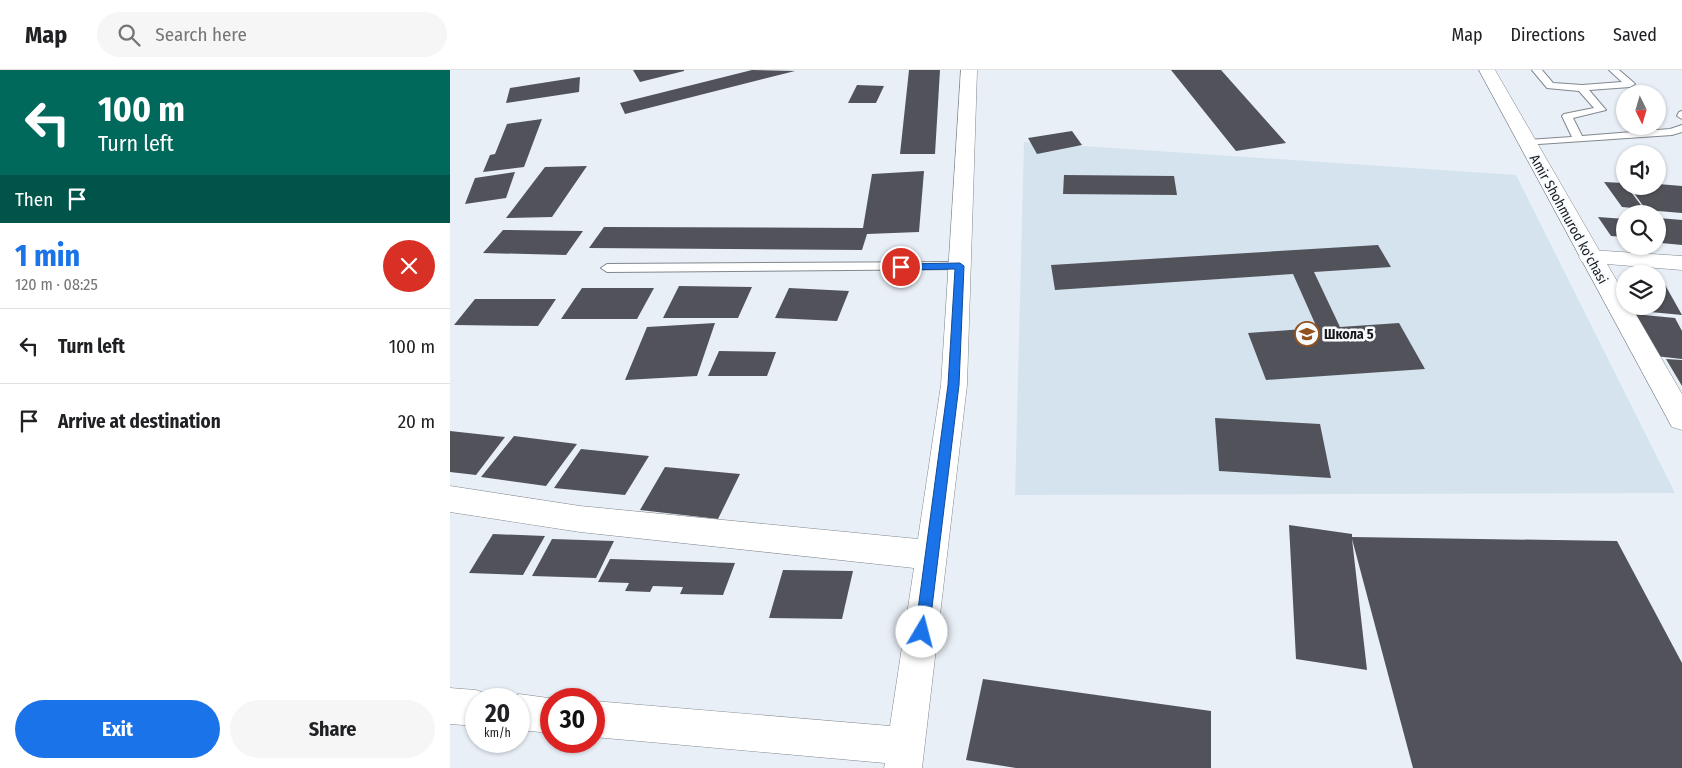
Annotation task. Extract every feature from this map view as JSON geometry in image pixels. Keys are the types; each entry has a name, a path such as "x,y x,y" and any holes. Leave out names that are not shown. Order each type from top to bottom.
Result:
{"street":[{"path":"605,720 905,757 954,385 969,70"},
{"name":"Amir Shohmurod ko'chasi","path":"1487,70 1590,258 1682,419"},
{"path":"1590,258 1682,263"},
{"path":"450,499 580,519 932,555"},
{"path":"450,706 465,707"}],"lane":[{"path":"1537,70 1550,86 1582,88 1630,84 1614,70"},
{"path":"1578,139 1567,116 1601,110 1582,88"},
{"path":"1527,143 1672,132 1682,128"},
{"path":"607,268 960,266"}],"shaded area":[{"name":"Школа 5","path":"1024,142 1516,175 1675,493 1015,495"}],"building":[{"path":"633,70 684,70 684,71 640,82"},
{"path":"752,70 795,71 625,114 620,103"},
{"path":"909,70 940,70 935,154 900,154"},
{"path":"1171,70 1221,70 1286,143 1236,151"},
{"path":"580,77 579,92 506,103 510,88"},
{"path":"857,85 884,86 876,103 848,103"},
{"path":"542,119 524,167 483,172 490,155 495,154 507,124"},
{"path":"1072,131 1082,145 1037,154 1028,138"},
{"path":"587,166 552,217 506,218 545,167"},
{"path":"924,171 919,232 867,234 862,250 589,248 604,227 863,228 872,174"},
{"path":"515,172 506,198 465,204 475,178"},
{"path":"1064,175 1174,176 1177,195 1063,194"},
{"path":"1604,182 1616,183 1616,195 1633,195 1641,205 1621,205"},
{"path":"1666,185 1682,186 1682,213 1666,212 1666,205 1642,205 1635,195 1666,195"},
{"path":"1598,217 1616,218 1616,236 1611,236"},
{"path":"1666,219 1682,220 1682,245 1666,243"},
{"path":"503,230 583,231 566,255 483,253"},
{"path":"1378,245 1391,267 1314,272 1340,327 1399,323 1425,369 1266,380 1248,333 1317,328 1293,274 1055,290 1051,265"},
{"path":"679,286 752,287 738,318 663,318"},
{"path":"1666,287 1682,315 1666,313"},
{"path":"582,288 654,288 637,319 561,319"},
{"path":"789,288 849,291 837,321 775,318"},
{"path":"475,299 556,299 538,326 454,325"},
{"path":"1634,315 1675,318 1682,331 1682,359 1655,356"},
{"path":"715,323 697,376 625,380 647,327"},
{"path":"719,351 776,352 767,376 708,376"},
{"path":"1666,359 1682,360 1682,386"},
{"path":"1215,418 1320,424 1331,478 1219,471"},
{"path":"450,431 505,437 476,475 450,472"},
{"path":"514,436 577,444 546,486 481,477"},
{"path":"581,449 649,456 625,495 554,488"},
{"path":"665,467 740,474 718,519 640,510"},
{"path":"1289,525 1352,534 1352,537 1617,541 1682,663 1682,768 1413,768 1352,539 1367,670 1296,659"},
{"path":"493,534 545,536 523,575 469,573"},
{"path":"552,539 614,541 596,578 532,576"},
{"path":"610,559 735,563 723,595 680,594 683,587 653,586 650,592 625,591 629,583 598,582"},
{"path":"783,570 853,571 842,619 769,618"},
{"path":"983,679 1211,711 1211,768 1016,768 966,760"}],"place":[{"name":"Школа 5","path":"1307,334"}],"route":[{"path":"901,267 960,266 954,385 922,632"}]}
